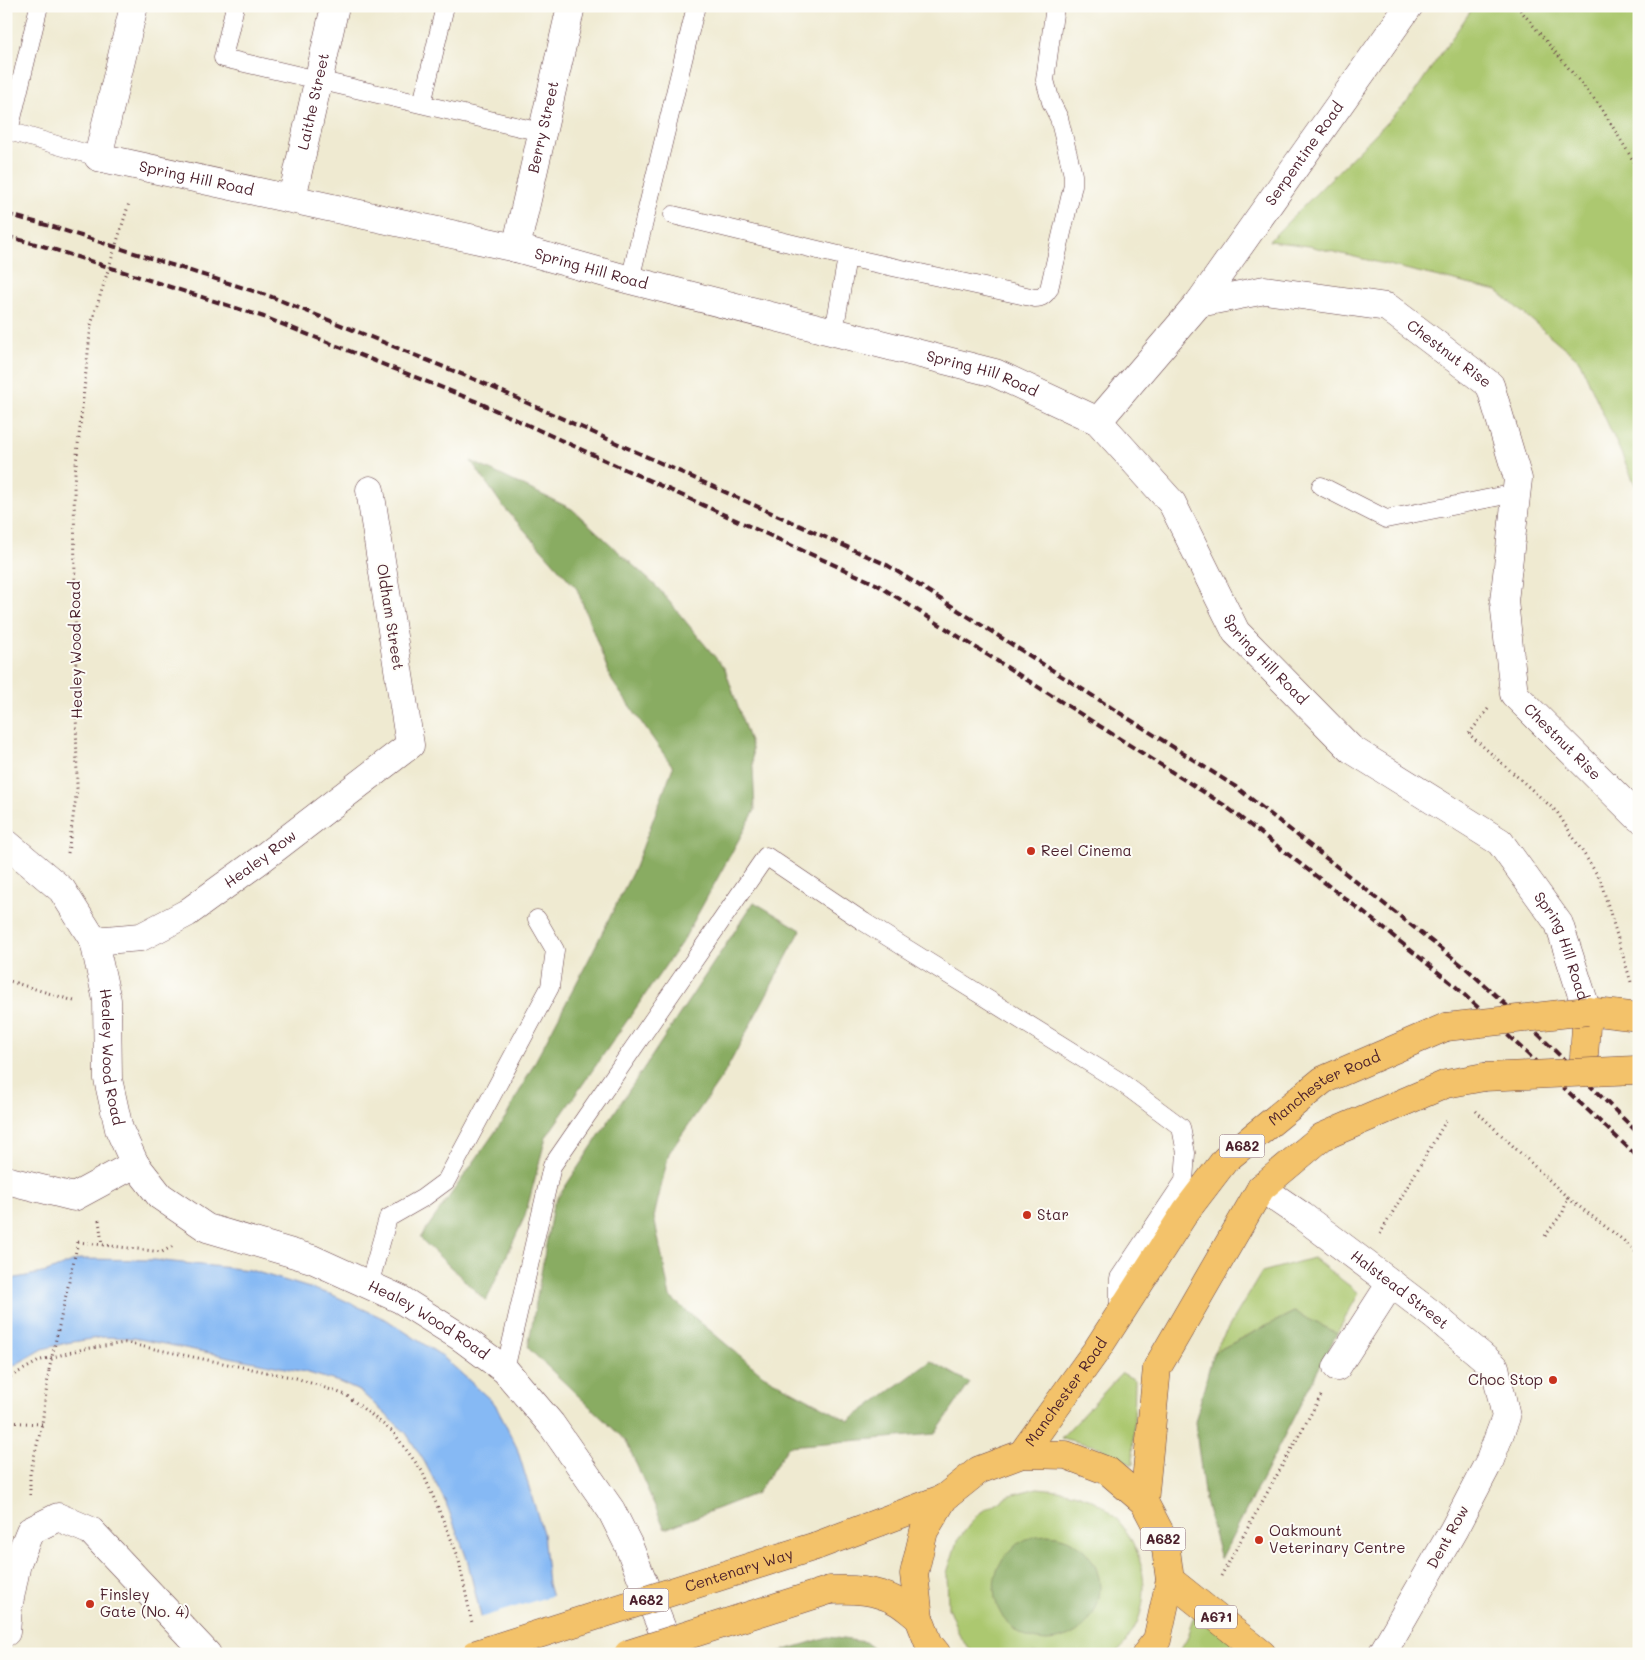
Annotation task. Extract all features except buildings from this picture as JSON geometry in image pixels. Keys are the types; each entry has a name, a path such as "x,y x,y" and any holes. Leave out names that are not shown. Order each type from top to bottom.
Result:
{"main road":[{"name":"Manchester Road","path":"1022,1454 1096,1351 1186,1211 1225,1160 1323,1080 1446,1027 1583,998 1639,1016"},
{"path":"1583,998 1583,1072"},
{"name":"A682","path":"1144,1502 1157,1368 1261,1188 1322,1137 1484,1077 1637,1070"},
{"name":"Manchester Road","path":"938,1654 930,1644 918,1618 914,1574 924,1531 944,1498 978,1470 1022,1454 1066,1455 1108,1471 1144,1502 1165,1542 1170,1580 1156,1640 1146,1654"},
{"name":"Centenary Way","path":"474,1641 816,1546 944,1498"},
{"name":"A671","path":"1170,1580 1262,1654"},
{"name":"A682","path":"628,1654 830,1590 850,1589 873,1592 897,1601 918,1618"}],"street":[{"path":"98,157 134,6"},
{"name":"Laithe Street","path":"292,198 335,6"},
{"name":"Berry Street","path":"516,248 571,6"},
{"name":"Serpentine Road","path":"1199,302 1409,6"},
{"name":"Spring Hill Road","path":"98,157 516,248 630,280 996,373 1098,420 1172,503 1236,632 1351,749 1500,842 1558,924 1583,998"},
{"name":"Chestnut Rise","path":"1199,302 1265,290 1388,307 1490,385 1518,478 1504,601 1514,694 1639,818"},
{"path":"1098,420 1199,302"},
{"name":"Oldham Street","path":"370,490 410,745"},
{"name":"Healey Row","path":"94,941 141,937 187,913 260,860 410,745"},
{"path":"6,843 62,890"},
{"name":"Healey Wood Road","path":"62,890 94,941 107,1000 108,1079 119,1128 135,1164 160,1196 206,1228 312,1258 400,1299 462,1338 504,1370 551,1424 611,1510 628,1544 672,1654"},
{"path":"6,1180 74,1197 135,1164"},
{"name":"Halstead Street","path":"1261,1188 1364,1262 1433,1315 1495,1367 1506,1417"},
{"path":"1337,1367 1391,1283"},
{"name":"Dent Row","path":"1382,1654 1454,1529 1490,1460 1506,1417"},
{"path":"6,1632 8,1608 17,1563 30,1531 58,1517 91,1531 207,1654"}],"lane":[{"path":"39,6 9,131 98,157"},
{"path":"235,6 223,58 541,132"},
{"path":"422,104 445,6"},
{"path":"630,280 696,6"},
{"path":"673,215 847,257 1041,298 1049,289 1073,185 1073,175 1060,118 1050,102 1046,80 1055,6"},
{"path":"834,332 847,257"},
{"path":"1321,486 1386,518 1516,493"},
{"path":"504,1370 552,1166 766,856 864,922 1122,1084 1181,1127 1186,1153 1184,1181 1120,1278 1119,1315"},
{"path":"370,1285 388,1218 423,1198 446,1181 550,988 554,950 537,919"}],"path":[{"path":"1517,6 1600,106 1639,170"},
{"name":"Healey Wood Road","path":"62,890 77,790 74,482 91,325 129,203"},
{"path":"1639,225 1637,227 1639,230"},
{"path":"1512,676 1469,734 1557,812 1600,880 1631,982 1583,998"},
{"path":"6,980 71,1001 107,1000"},
{"path":"1364,1262 1453,1090 1568,1198 1623,1240 1639,1255"},
{"path":"1545,1236 1563,1212 1568,1198"},
{"path":"30,1531 30,1474 42,1424 49,1370 78,1242 162,1252 206,1228"},
{"path":"6,1379 41,1360 84,1348 125,1342 296,1378 346,1395 392,1432 422,1472 458,1556 474,1641"},
{"path":"1220,1576 1337,1367"},
{"path":"6,1422 42,1424"}],"green space":[{"path":"1474,6 1639,6 1639,493 1579,360 1497,291 1309,246 1269,241 1409,100"},
{"path":"471,461 572,509 658,588 725,669 752,748 755,810 684,939 546,1137 525,1216 486,1301 420,1238 507,1115 635,867 673,767 612,681 577,589 502,505"},
{"path":"754,902 801,930 724,1074 669,1153 654,1217 670,1297 763,1375 849,1421 931,1361 970,1383 935,1434 789,1446 757,1493 665,1529 626,1441 528,1348 553,1205"},
{"path":"1313,1258 1359,1293 1337,1333 1294,1312 1213,1353 1262,1272"},
{"path":"1294,1312 1337,1333 1221,1559 1205,1501 1195,1422 1213,1353"},
{"path":"1122,1373 1135,1380 1133,1465 1099,1447 1061,1438"},
{"path":"1037,1488 1074,1493 1096,1502 1119,1522 1129,1535 1136,1549 1144,1580 1144,1596 1141,1611 1134,1628 1117,1654 974,1654 961,1639 948,1607 947,1573 957,1541 978,1514 1007,1496"},
{"path":"1047,1535 1067,1539 1085,1550 1096,1568 1100,1588 1096,1608 1085,1626 1067,1637 1047,1641 1027,1637 1009,1626 998,1608 994,1588 998,1568 1009,1550 1027,1539"},
{"path":"1197,1610 1246,1654 1178,1654 1187,1639"},
{"path":"828,1637 865,1642 881,1654 772,1654"}],"water":[{"path":"80,1259 154,1260 250,1270 333,1295 387,1320 442,1356 495,1404 517,1448 543,1533 548,1584 569,1654 490,1654 467,1559 446,1503 424,1461 406,1433 361,1392 339,1382 305,1372 134,1338 104,1337 66,1343 43,1349 6,1370 6,1280 47,1272"}],"pier":[{"path":"554,1595 572,1654 488,1654 479,1618"}],"railway":[{"path":"6,214 50,226 272,297 481,382 887,565 1236,787 1468,970 1540,1036 1639,1134"},
{"path":"6,236 43,246 264,317 473,400 876,584 1224,805 1455,986 1639,1158"}],"place":[{"name":"Reel Cinema","path":"1031,851"},
{"name":"Star","path":"1027,1215"},
{"name":"Choc Stop","path":"1553,1380"},
{"name":"Oakmount Veterinary Centre","path":"1259,1540"},
{"name":"Finsley Gate (No. 4)","path":"90,1604"}]}
